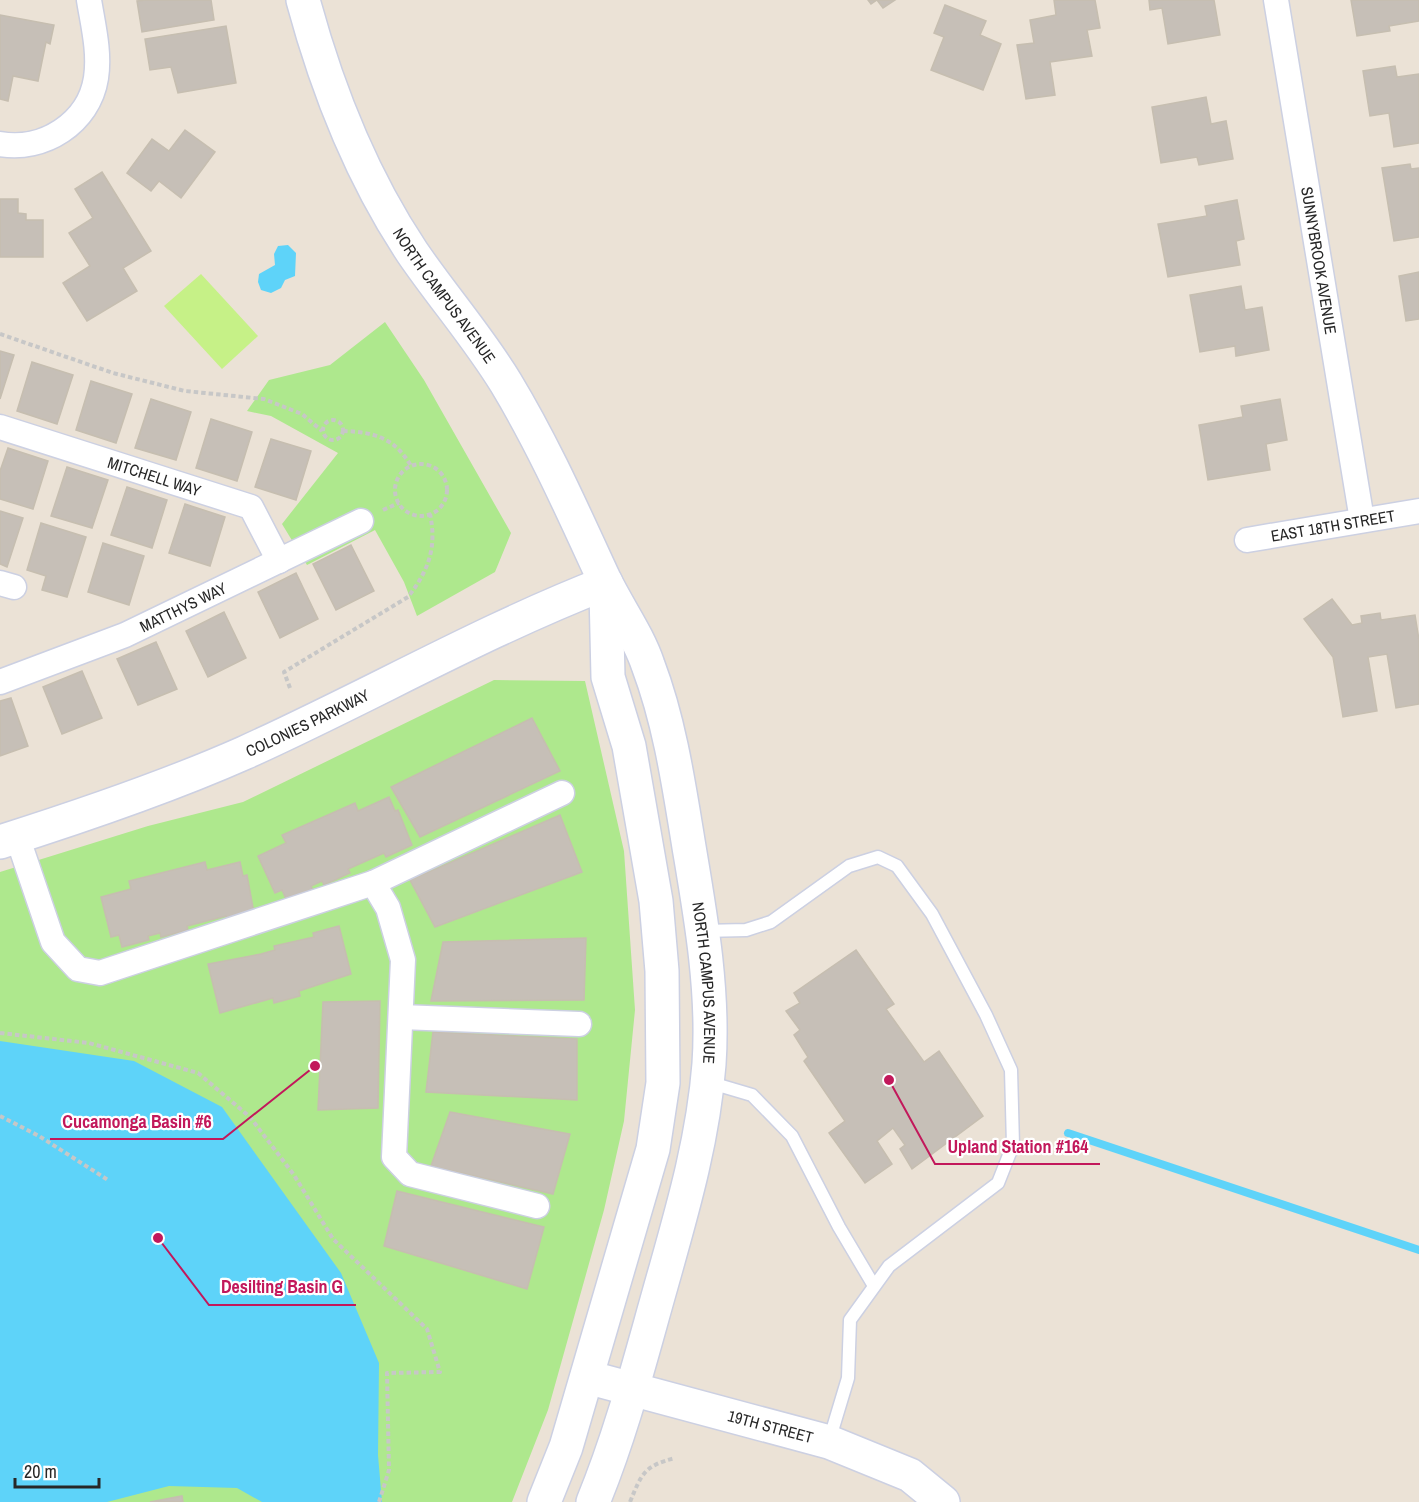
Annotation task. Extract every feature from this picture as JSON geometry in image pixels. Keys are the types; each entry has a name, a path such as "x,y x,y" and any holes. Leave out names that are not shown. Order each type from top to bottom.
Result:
{"main road":[{"name":"NORTH CAMPUS AVENUE","path":"303,0 316,48 343,125 374,189 411,251 504,379 547,454 606,583 648,663 668,735 707,969 709,1063 697,1157 632,1389 609,1464 593,1502"},
{"name":"NORTH CAMPUS AVENUE","path":"544,1502 566,1447 653,1149 663,1083 662,971 656,902 629,746 608,677 606,583"},
{"name":"COLONIES PARKWAY","path":"9,839 90,813 243,753 547,606 606,583"},
{"name":"19TH STREET","path":"587,1377 829,1442 910,1476 943,1502"}],"street":[{"path":"0,144 38,143 61,132 72,123 90,99 96,78 96,44 89,0"},
{"name":"SUNNYBROOK AVENUE","path":"1276,0 1362,520"},
{"name":"MITCHELL WAY","path":"0,427 251,507 279,561"},
{"name":"EAST 18TH STREET","path":"1247,540 1419,511"},
{"name":"MATTHYS WAY","path":"0,682 125,635 361,521"},
{"path":"9,839 53,942 78,969 100,973 374,883 562,793"},
{"path":"374,883 388,908 404,960 394,1157 410,1174 537,1206"},
{"path":"401,1017 579,1024"}],"lane":[{"path":"702,931 746,930 771,922 849,866 878,857 897,867 932,914 986,1016 1011,1070 1013,1145 998,1183 913,1245 889,1266 850,1320 848,1378 829,1442"},
{"path":"707,1082 752,1095 792,1136 839,1227 874,1286"}],"path":[{"path":"0,334 113,373 185,391 264,399 302,414 328,439 334,440 340,437 343,430 341,425 333,420 326,422 322,431"},
{"path":"343,430 389,439 398,446 411,466"},
{"path":"422,464 431,466 444,477 446,495 444,502 430,514 415,515 407,512 397,499 396,483 400,475 411,466 422,464"},
{"path":"290,688 284,672 408,597 422,579 431,557 434,543 430,514"},
{"path":"0,1033 89,1043 198,1073 250,1117 294,1175 333,1239 427,1329 440,1372 387,1373 389,1470 378,1502"},
{"path":"0,1116 39,1136 108,1179"},
{"path":"630,1502 641,1474 654,1463 675,1458"}],"green space":[{"path":"201,274 258,336 222,369 164,306"},
{"path":"385,322 424,380 511,533 495,572 417,616 404,582 375,530 307,565 282,524 338,453 271,416 247,411 269,380 330,365"},
{"path":"494,680 585,681 624,851 635,1010 624,1121 604,1210 548,1410 512,1502 0,1502 0,872 148,826 243,802"}],"water":[{"path":"288,245 296,253 295,276 285,280 281,288 271,293 261,290 258,282 259,274 275,265 274,254 278,246"},
{"path":"0,1041 134,1061 222,1107 341,1273 379,1363 378,1455 382,1502 262,1502 237,1488 169,1486 107,1502 0,1502"}],"building":[{"path":"211,0 214,20 142,32 137,1"},
{"path":"877,0 895,0 883,8"},
{"path":"1054,0 1095,0 1100,28 1087,30 1092,56 1050,62 1055,95 1026,99 1017,45 1034,43 1030,20 1056,15"},
{"path":"1149,0 1214,0 1220,35 1168,44 1162,8 1150,10"},
{"path":"1351,0 1419,0 1419,21 1389,26 1390,31 1357,36"},
{"path":"945,5 986,21 980,35 1001,44 983,90 931,70 944,37 934,33"},
{"path":"0,15 54,25 50,44 46,42 38,81 13,76 8,101 0,99"},
{"path":"226,26 236,83 178,93 171,67 150,70 145,39"},
{"path":"1395,66 1397,77 1419,74 1419,143 1394,147 1389,113 1370,116 1363,71"},
{"path":"1206,97 1211,124 1226,121 1233,159 1199,165 1197,157 1161,163 1152,107"},
{"path":"185,130 215,152 181,198 159,181 151,191 127,173 152,139 169,151"},
{"path":"1410,164 1411,169 1419,168 1419,237 1394,241 1382,168"},
{"path":"102,172 151,251 123,268 137,291 87,321 63,283 90,266 69,233 93,218 75,189"},
{"path":"0,199 18,199 18,213 26,214 26,220 43,220 43,257 0,257"},
{"path":"1237,200 1244,239 1236,241 1240,265 1168,277 1158,224 1207,216 1205,206"},
{"path":"1419,272 1419,319 1406,321 1399,276"},
{"path":"1241,286 1245,310 1262,307 1269,350 1236,356 1235,346 1200,352 1190,295"},
{"path":"0,351 14,355 0,399"},
{"path":"32,362 73,375 57,424 17,411"},
{"path":"91,381 132,394 116,443 76,430"},
{"path":"151,399 191,412 176,460 135,448"},
{"path":"1280,399 1287,440 1266,444 1270,470 1208,480 1199,425 1243,417 1241,406"},
{"path":"211,419 252,432 237,481 196,468"},
{"path":"271,439 311,451 296,500 255,487"},
{"path":"8,448 48,461 33,509 0,499 0,471"},
{"path":"67,467 108,480 92,528 51,516"},
{"path":"127,487 167,500 152,548 111,535"},
{"path":"185,504 225,517 210,566 169,553"},
{"path":"0,511 23,518 7,567 0,564"},
{"path":"41,523 86,537 67,597 42,590 46,576 27,570"},
{"path":"103,543 144,556 129,605 88,592"},
{"path":"351,545 374,591 336,610 313,564"},
{"path":"296,573 318,619 280,638 258,592"},
{"path":"1332,599 1352,625 1362,623 1361,616 1380,613 1381,620 1415,615 1419,640 1419,704 1396,708 1387,654 1368,657 1377,711 1343,717 1333,657 1304,619"},
{"path":"224,612 246,658 208,677 186,631"},
{"path":"156,642 177,689 138,705 117,659"},
{"path":"82,671 102,718 62,734 43,687"},
{"path":"11,698 28,746 0,756 0,701"},
{"path":"532,718 560,771 420,837 391,787"},
{"path":"389,797 395,811 398,810 412,845 386,857 384,853 348,869 350,873 324,885 322,881 311,886 313,890 287,901 282,890 275,893 258,856 286,843 282,835 355,803 358,811"},
{"path":"560,815 582,872 435,927 410,880"},
{"path":"205,862 207,870 240,862 243,876 247,875 254,913 227,920 226,916 187,926 188,930 161,937 160,933 148,936 149,940 122,947 119,935 111,937 101,897 131,889 129,881"},
{"path":"339,926 351,974 299,991 300,996 274,1003 273,998 220,1013 208,964 275,950 274,946 314,937 313,933"},
{"path":"586,938 584,1000 431,1001 443,942"},
{"path":"856,950 894,1004 886,1009 924,1062 939,1051 983,1116 912,1169 900,1149 905,1145 893,1128 877,1141 892,1164 865,1183 829,1133 845,1121 804,1061 808,1057 794,1035 800,1030 786,1011 800,1003 794,993"},
{"path":"380,1001 378,1108 318,1110 323,1002"},
{"path":"433,1032 577,1039 577,1100 426,1092"},
{"path":"450,1112 570,1134 553,1194 431,1166"},
{"path":"397,1191 544,1227 527,1289 384,1246"},
{"path":"182,1496 183,1502 150,1502"}],"waterway":[{"path":"1068,1133 1419,1250"}],"place":[{"name":"Cucamonga Basin #6","path":"315,1066"},
{"name":"Upland Station #164","path":"889,1080"},
{"name":"Desilting Basin G","path":"158,1238"}]}
